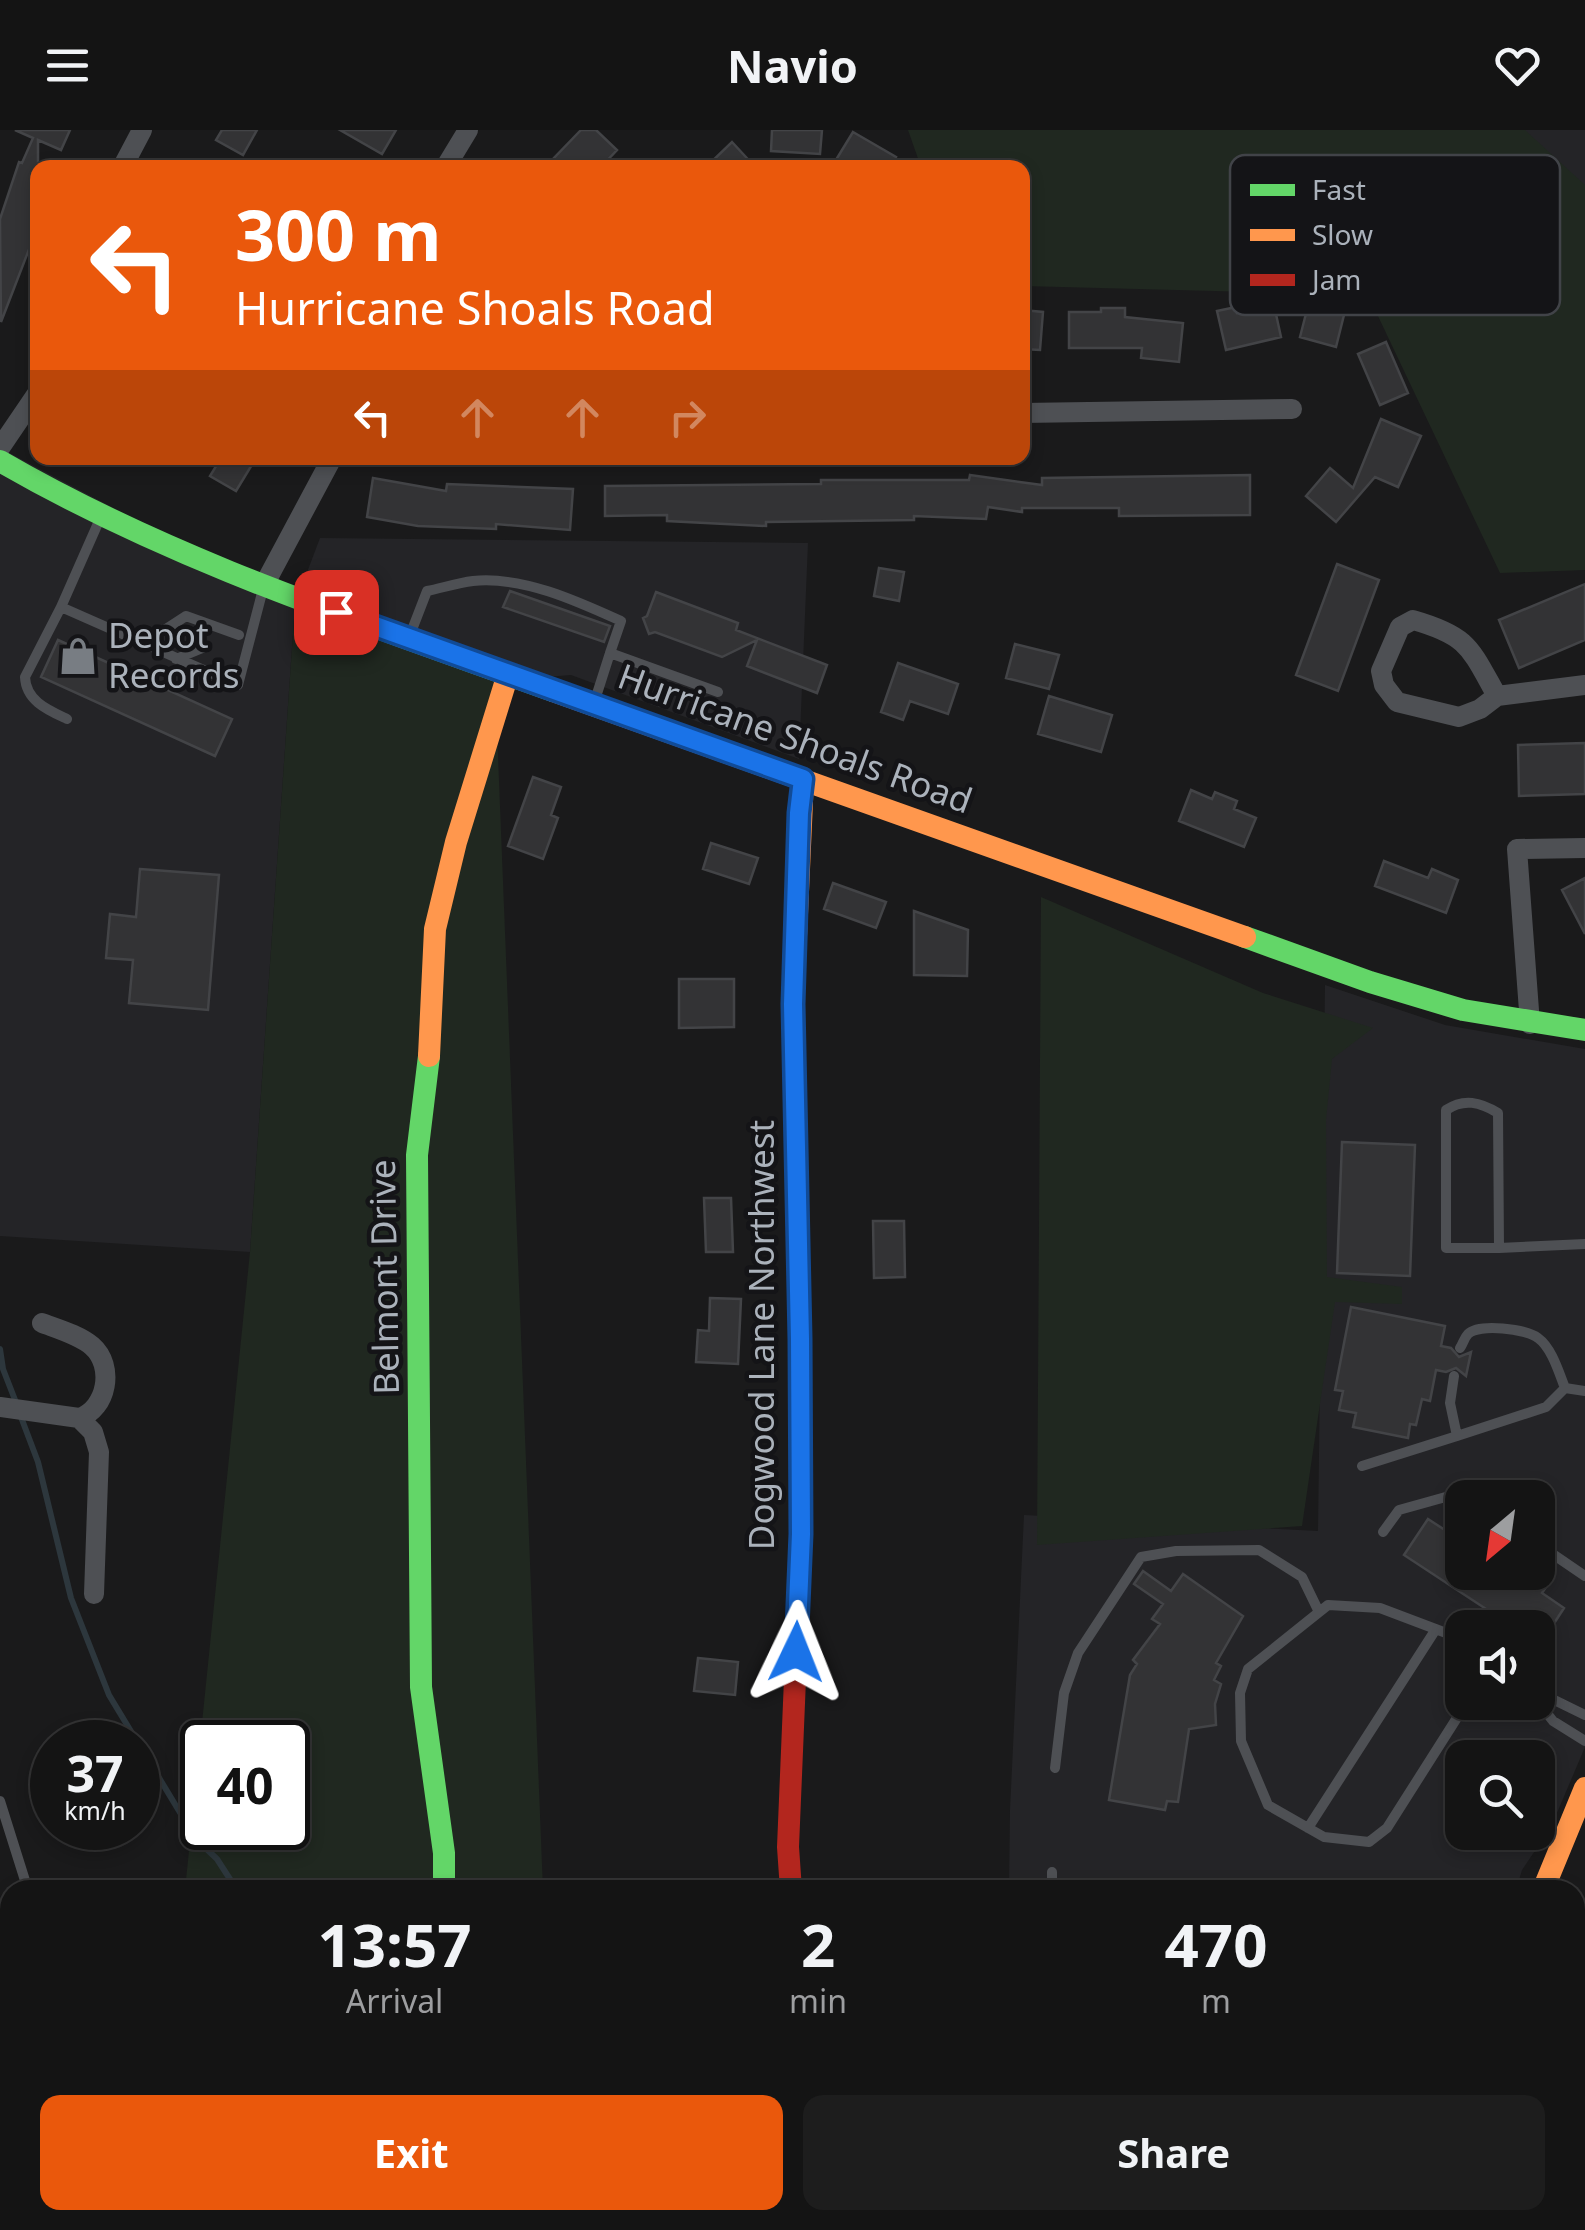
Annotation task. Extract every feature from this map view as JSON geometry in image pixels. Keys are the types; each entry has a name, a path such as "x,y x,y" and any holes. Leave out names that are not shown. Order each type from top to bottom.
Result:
{"street":[{"path":"126,160 142,130"},
{"path":"450,160 468,130"},
{"path":"0,448 30,404"},
{"path":"1030,413 1292,409"},
{"name":"Hurricane Shoals Road","path":"0,461 101,516 263,587 1370,982 1463,1010 1585,1030"},
{"path":"263,587 328,465"},
{"path":"1497,696 1458,636 1413,620 1400,627 1381,670 1384,685 1397,702 1459,717 1480,709 1497,696 1585,685"},
{"name":"Belmont Drive","path":"444,1880 444,1853 422,1687 417,1155 432,1032 436,929 456,842 508,674"},
{"name":"Dogwood Lane Northwest","path":"790,1880 801,1534 793,1004 803,779"},
{"path":"1530,1024 1517,849 1585,848"},
{"path":"0,1408 78,1418 90,1414 101,1399 104,1368 97,1351 42,1322"},
{"path":"78,1418 93,1432 99,1452 94,1594"},
{"path":"1547,1880 1585,1788"}],"lane":[{"path":"67,719 40,706 26,688 25,677 62,608 101,516"},
{"path":"409,638 427,591 472,581 513,582 590,607 622,621 594,704"},
{"path":"62,608 238,685 263,587"},
{"path":"143,644 186,616 239,635"},
{"path":"225,640 252,629"},
{"path":"176,658 205,646"},
{"path":"610,653 718,692"},
{"path":"1499,1248 1498,1113 1470,1102 1446,1110 1446,1248 1485,1249 1585,1244"},
{"path":"1460,1348 1469,1332 1480,1328 1516,1330 1539,1338 1565,1388"},
{"path":"1454,1376 1450,1403 1457,1436"},
{"path":"1565,1388 1585,1391"},
{"path":"1362,1466 1546,1408 1565,1388"},
{"path":"1384,1532 1399,1510 1445,1497"},
{"path":"1055,1768 1064,1693 1078,1653 1141,1558 1176,1551 1260,1550 1302,1577 1319,1612"},
{"path":"1555,1556 1585,1576"},
{"path":"1445,1632 1380,1608 1328,1605 1248,1669 1240,1694 1241,1742 1268,1805 1324,1838 1369,1842 1387,1828 1456,1720"},
{"path":"1308,1828 1436,1629"},
{"path":"1555,1700 1585,1714"},
{"path":"1552,1720 1585,1741"},
{"path":"0,1801 25,1880"},
{"path":"1052,1872 1052,1880"}],"shaded area":[{"path":"908,130 1525,130 1552,155 1230,155 1230,291 1030,286 1030,160 919,160"},
{"path":"1489,130 1585,130 1585,214 1560,192 1560,155 1518,155"},
{"path":"1560,162 1585,185 1585,570 1500,573 1377,315 1560,315"},
{"path":"0,448 295,604 320,538 808,543 799,759 571,675 496,681 295,605 250,1252 0,1236"},
{"path":"295,605 495,680 543,1880 186,1880 189,1850 310,1850 310,1720 202,1720 250,1252"},
{"path":"1041,897 1263,993 1373,1028 1332,1059 1326,1120 1327,1277 1402,1287 1402,1304 1335,1302 1302,1526 1037,1545"},
{"path":"1325,985 1445,1025 1585,1049 1585,1747 1555,1818 1555,1740 1445,1740 1445,1850 1535,1850 1519,1880 1009,1880 1024,1515 1318,1531"}],"building":[{"path":"15,130 70,130 61,150 38,140 38,160 30,160 30,247 1,322 0,219 19,162 22,163 33,138"},
{"path":"222,130 257,130 243,155 216,140"},
{"path":"340,130 396,130 382,154"},
{"path":"581,130 596,130 617,150 608,160 553,159"},
{"path":"772,130 822,130 820,154 771,151"},
{"path":"853,132 896,157 894,160 836,160"},
{"path":"732,142 749,160 713,160"},
{"path":"1101,308 1125,308 1125,317 1183,323 1179,362 1141,358 1142,348 1069,348 1069,312 1101,312"},
{"path":"1230,308 1230,315 1276,315 1281,337 1226,350 1217,311"},
{"path":"1030,311 1043,312 1040,350 1030,349"},
{"path":"1306,315 1344,315 1336,347 1300,337"},
{"path":"1386,342 1408,393 1380,405 1358,354"},
{"path":"1381,419 1421,436 1398,487 1375,477 1336,522 1306,496 1330,468 1353,488"},
{"path":"217,465 252,465 236,491 210,476"},
{"path":"970,475 1042,485 1042,478 1250,475 1250,515 1119,516 1119,508 1022,508 1022,512 988,507 986,519 914,516 914,520 766,522 766,526 667,521 667,515 605,516 605,486 969,480"},
{"path":"373,478 446,491 447,484 573,489 570,530 496,524 496,529 418,526 367,517"},
{"path":"1337,564 1379,580 1338,691 1296,675"},
{"path":"879,568 904,572 899,601 874,596"},
{"path":"1585,584 1585,640 1519,668 1499,620"},
{"path":"510,591 610,626 604,642 503,607"},
{"path":"656,592 738,623 736,630 827,665 817,693 747,666 757,640 722,657 655,632 649,634 643,618"},
{"path":"58,640 232,719 215,756 41,677"},
{"path":"1015,644 1059,655 1049,689 1006,678"},
{"path":"898,663 958,684 948,714 910,701 903,720 881,712"},
{"path":"1049,696 1112,715 1101,752 1038,734"},
{"path":"1585,743 1585,794 1519,796 1518,745"},
{"path":"533,777 561,787 551,815 558,818 543,859 508,846"},
{"path":"1191,790 1212,799 1215,792 1237,801 1234,809 1256,818 1244,847 1179,821"},
{"path":"711,843 758,858 749,884 703,869"},
{"path":"1384,861 1428,878 1432,869 1458,880 1446,913 1375,886"},
{"path":"140,869 219,875 208,1010 129,1003 133,960 106,958 110,914 136,917"},
{"path":"1585,878 1585,934 1562,890"},
{"path":"833,883 886,902 876,928 824,909"},
{"path":"914,911 968,930 967,976 914,975"},
{"path":"679,979 734,979 734,1027 679,1028"},
{"path":"1342,1142 1415,1145 1410,1276 1337,1273"},
{"path":"704,1198 731,1198 733,1252 706,1252"},
{"path":"873,1221 904,1221 905,1277 874,1278"},
{"path":"710,1298 741,1299 738,1364 696,1362 698,1330 709,1331"},
{"path":"1351,1307 1445,1326 1441,1346 1451,1348 1459,1357 1471,1352 1466,1376 1456,1368 1436,1370 1430,1401 1422,1399 1416,1425 1410,1424 1408,1438 1353,1427 1356,1413 1339,1410 1343,1391 1335,1390"},
{"path":"1428,1519 1445,1530 1445,1582 1404,1555"},
{"path":"1143,1571 1171,1591 1183,1574 1243,1616 1216,1663 1221,1666 1214,1680 1221,1684 1215,1704 1216,1725 1189,1729 1178,1802 1167,1801 1165,1810 1109,1800 1130,1675 1137,1664 1133,1660 1160,1624 1152,1619 1163,1604 1134,1584"},
{"path":"1457,1590 1544,1590 1542,1593 1564,1608 1555,1622 1555,1610 1488,1610"},
{"path":"698,1658 738,1662 735,1695 694,1691"}],"waterway":[{"path":"0,1349 17,1405"},
{"path":"21,1417 38,1462 71,1598 109,1695 196,1839 217,1859 231,1880"}],"traffic: fast":[{"path":"0,461 133,530 202,560 553,691"},
{"path":"1245,937 1463,1010 1585,1030"},
{"path":"429,1056 417,1155 421,1687 444,1853 444,1880"}],"traffic: slow":[{"path":"429,1056 435,929 456,842 508,674"},
{"path":"553,691 1245,937"},
{"path":"799,1259 793,1004 803,779"},
{"path":"1547,1880 1585,1788"}],"traffic: jam":[{"path":"790,1880 788,1847 801,1535 799,1259"}],"place":[{"name":"Depot Records","path":"78,656"}],"route":[{"path":"336,612 803,779 793,1004 801,1534 796,1652"}]}
